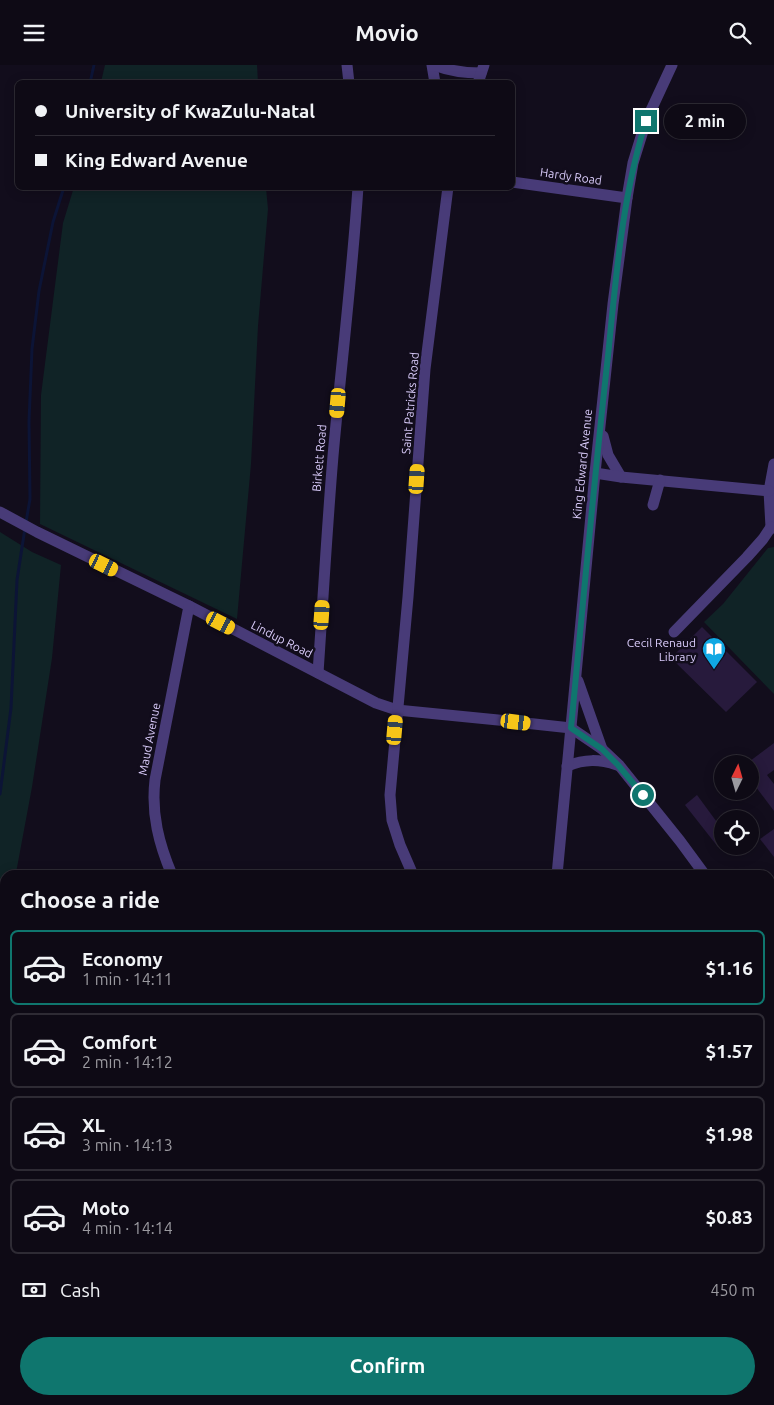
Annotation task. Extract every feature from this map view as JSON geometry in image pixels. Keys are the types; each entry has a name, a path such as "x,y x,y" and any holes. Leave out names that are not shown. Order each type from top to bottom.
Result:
{"street":[{"path":"347,65 349,80"},
{"path":"435,80 433,65 455,72 481,74"},
{"name":"King Edward Avenue","path":"557,870 595,473 626,198 646,121 672,65"},
{"name":"Hardy Road","path":"515,182 626,198"},
{"name":"Birkett Road","path":"318,673 333,455 353,260 358,190"},
{"name":"Saint Patricks Road","path":"411,870 392,820 390,795 408,597 425,369 448,190"},
{"path":"600,424 606,448 614,467 621,477"},
{"path":"674,632 747,557 772,528 769,491 774,464"},
{"path":"595,473 769,491"},
{"path":"653,505 660,480"},
{"name":"Lindup Road","path":"0,512 376,703 397,710 571,728"},
{"name":"Maud Avenue","path":"170,870 162,850 154,818 153,798 189,607"},
{"path":"576,675 602,749"},
{"path":"571,728 602,749 618,765 701,870"},
{"path":"567,766 584,760 597,760 618,765"}],"green space":[{"path":"105,65 257,65 258,80 101,80"},
{"path":"73,190 266,190 268,209 258,326 251,464 237,619 40,524 41,395 63,223"},
{"path":"0,532 32,552 61,565 52,658 32,787 17,870 0,870"},
{"path":"774,547 774,694 704,622 723,604 768,548"}],"building":[{"name":"Cecil Renaud Library","path":"702,627 757,682 726,712 671,658"},
{"path":"774,743 774,770 767,775 774,784 774,811 759,791 758,755"},
{"path":"697,795 714,818 714,842 685,805"},
{"path":"774,829 774,857 760,839"}],"waterway":[{"path":"91,80 94,65"},
{"path":"26,522 30,499 29,421 32,349 39,291 53,222 63,190"},
{"path":"0,794 11,708 17,580 25,528"}],"place":[{"name":"Cecil Renaud Library","path":"714,670"}],"route":[{"path":"643,795 602,749 571,728 597,457 626,198 646,121"}]}
